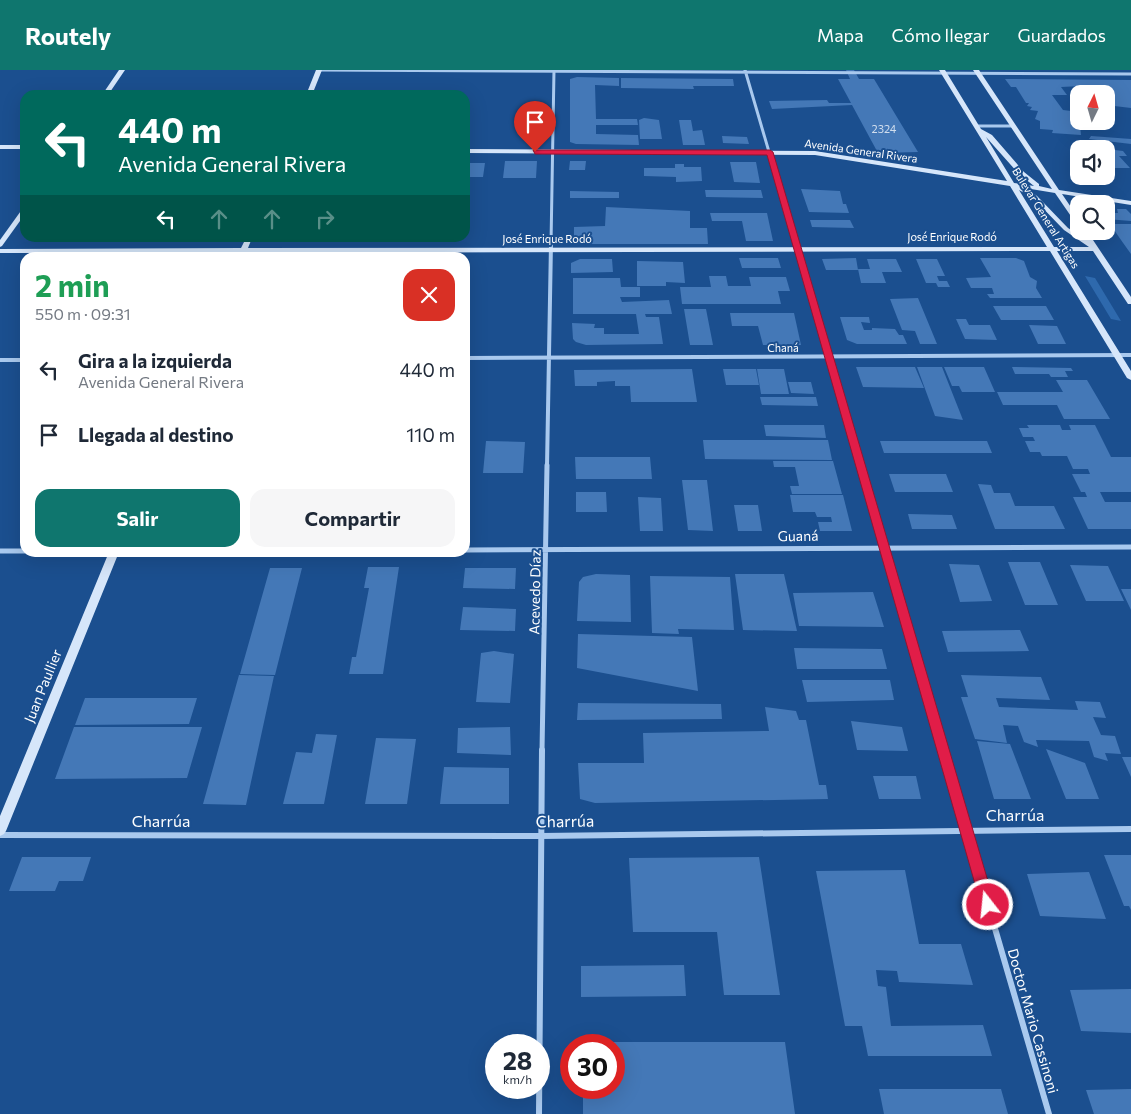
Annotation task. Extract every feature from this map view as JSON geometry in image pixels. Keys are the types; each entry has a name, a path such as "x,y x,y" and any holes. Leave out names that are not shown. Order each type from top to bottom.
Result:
{"main road":[{"path":"108,90 122,70"},
{"path":"311,90 319,70"},
{"name":"Bulevar General Artigas","path":"943,72 1131,378"},
{"name":"Bulevar General Artigas","path":"978,72 1070,210"},
{"path":"978,128 992,137 1010,162 1027,179 1039,186 1057,191"},
{"path":"0,147 20,147"},
{"name":"Avenida General Rivera","path":"470,151 770,152 826,154 1131,203"},
{"path":"1012,183 1031,194 1060,224 1095,248"},
{"path":"0,245 20,216"},
{"name":"Bulevar General Artigas","path":"1089,240 1131,302"},
{"name":"José Enrique Rodó","path":"396,252 1095,248"},
{"name":"José Enrique Rodó","path":"0,251 81,252"},
{"name":"Juan Paullier","path":"0,831 112,557"}],"street":[{"path":"319,70 1131,74"},
{"name":"Acevedo Díaz","path":"539,1114 541,836 554,71"},
{"name":"Doctor Mario Cassinoni","path":"746,71 1049,1114"},
{"path":"978,128 1013,126"},
{"name":"Chaná","path":"470,358 1131,355"},
{"path":"0,360 20,360"},
{"name":"Guaná","path":"470,550 1131,547"},
{"path":"0,551 20,551"},
{"name":"Charrúa","path":"0,835 541,836 1131,829"}],"shaded area":[{"path":"1085,276 1095,278 1121,321 1111,319"}],"building":[{"path":"846,70 854,70 859,79 874,79 918,152 878,153 852,105 772,109 769,101 827,100 829,103 851,103 838,79 850,79"},
{"path":"577,77 619,78 619,86 595,85 596,119 637,119 638,125 596,125 596,134 638,135 639,145 576,144 570,142 570,79"},
{"path":"621,78 733,79 734,86 693,86 694,89 621,88"},
{"path":"1005,79 1131,80 1131,108 1115,106 1115,85 1070,85 1070,87 1061,87 1067,95 1052,95 1063,110 1070,111 1070,130 1080,130 1081,135 1052,133 1053,130 1040,129 1040,121 1035,119 1038,111 1030,110 1032,107 1027,106 1029,103 1026,103 1016,87 1011,87"},
{"path":"644,118 659,120 662,139 640,139 639,120"},
{"path":"679,120 691,120 693,131 702,130 705,145 683,145"},
{"path":"722,136 747,137 749,144 723,143"},
{"path":"1091,136 1131,139 1131,144 1115,142 1115,140 1089,139"},
{"path":"1115,150 1123,151 1127,156 1119,156 1130,168 1115,168"},
{"path":"505,161 537,161 536,178 503,178"},
{"path":"570,161 586,161 585,170 569,170"},
{"path":"730,162 756,162 760,183 734,182"},
{"path":"470,163 485,163 483,177 470,177"},
{"path":"675,164 684,164 684,167 701,167 702,181 676,182 676,177 644,176 644,168 675,168"},
{"path":"801,189 840,191 843,204 846,204 849,213 809,212"},
{"path":"705,190 761,190 763,198 706,197"},
{"path":"570,191 619,192 619,198 570,198"},
{"path":"606,207 690,211 690,228 707,228 708,244 574,244 574,227 605,226"},
{"path":"1117,209 1126,209 1131,214 1131,221 1115,220 1115,213 1118,213"},
{"path":"710,213 767,213 773,241 746,241 742,221 712,221"},
{"path":"810,220 850,220 854,228 812,227"},
{"path":"1115,224 1131,224 1131,254 1115,231"},
{"path":"739,258 778,258 781,268 742,268"},
{"path":"856,258 858,270 826,270 822,259"},
{"path":"980,258 1016,258 1024,261 1030,277 1037,281 1036,288 1042,298 990,298 987,294 994,294 992,288 971,288 966,278 991,277"},
{"path":"580,259 612,259 613,272 571,273 571,263"},
{"path":"867,259 896,259 902,272 882,272 886,283 861,283 858,269 870,269"},
{"path":"916,259 937,259 945,276 937,276 939,281 947,281 950,287 938,287 936,283 926,283"},
{"path":"637,261 683,262 685,283 666,282 666,286 637,286"},
{"path":"709,276 726,276 728,286 751,286 749,277 786,277 790,291 778,291 781,304 682,304 680,287 711,287"},
{"path":"573,278 620,278 621,287 640,287 640,297 620,297 622,302 669,300 672,314 645,314 646,317 659,317 663,344 586,345 576,342 573,339 572,323 595,324 594,328 604,328 604,334 639,334 636,314 573,314"},
{"path":"918,298 937,344 920,344 915,331 902,330 890,299"},
{"path":"993,306 1046,306 1054,320 1001,320"},
{"path":"684,309 706,309 713,345 690,345"},
{"path":"730,313 794,313 801,345 763,345 758,326 732,326"},
{"path":"840,317 869,317 870,323 861,322 864,330 872,330 872,328 895,329 899,335 903,335 907,344 857,344 847,340"},
{"path":"956,319 966,319 969,325 990,325 997,340 965,339"},
{"path":"1029,325 1057,326 1066,344 1038,344"},
{"path":"856,367 915,367 924,388 863,387"},
{"path":"917,367 942,367 963,420 935,416"},
{"path":"944,367 984,367 995,392 962,392 959,386 952,386"},
{"path":"1012,367 1071,368 1073,371 1065,371 1068,377 1051,377 1049,374 1015,374"},
{"path":"692,369 697,402 631,402 630,386 615,386 615,381 597,382 597,386 575,386 574,370"},
{"path":"723,369 756,369 759,385 726,385"},
{"path":"757,369 784,369 789,394 761,394"},
{"path":"1056,380 1087,380 1110,419 1064,419 1057,405 1003,405 997,392 1063,392"},
{"path":"788,382 811,382 814,394 791,393"},
{"path":"760,397 816,397 818,406 762,405"},
{"path":"764,425 824,425 826,438 766,436"},
{"path":"1027,425 1060,425 1062,430 1071,430 1069,425 1095,425 1111,457 1131,457 1131,492 1100,492 1105,502 1131,502 1131,529 1088,529 1073,497 1087,497 1085,492 1081,492 1072,474 1090,474 1088,469 1073,469 1067,456 1042,456 1040,452 1030,452 1025,441 1035,441 1033,437 1023,437 1019,428 1029,428"},
{"path":"703,440 828,440 832,460 705,459"},
{"path":"486,441 525,442 523,473 483,473"},
{"path":"880,441 987,441 992,453 884,453"},
{"path":"575,457 650,457 652,479 576,479"},
{"path":"773,461 833,461 842,494 792,494 790,486 799,486 795,467 774,467"},
{"path":"889,474 946,474 953,492 895,492"},
{"path":"682,480 707,480 713,531 688,530"},
{"path":"978,484 991,485 994,493 1010,493 1015,506 1054,506 1065,529 995,529"},
{"path":"576,492 606,492 607,512 576,512"},
{"path":"790,495 843,495 852,531 820,531 818,522 832,522 831,517 817,517 815,512 793,512"},
{"path":"638,497 661,498 663,531 640,531"},
{"path":"734,505 758,505 762,531 738,531"},
{"path":"908,514 952,515 957,529 912,529"},
{"path":"1008,562 1040,562 1058,605 1025,605"},
{"path":"949,564 979,565 992,601 960,602"},
{"path":"1070,565 1108,566 1124,601 1086,601"},
{"path":"368,567 399,567 383,674 349,674 352,657 356,657 369,588 364,588"},
{"path":"270,568 302,568 275,675 240,674"},
{"path":"465,568 516,568 515,589 463,588"},
{"path":"596,574 630,575 631,622 577,621 579,582 583,577"},
{"path":"735,574 784,574 797,631 743,630"},
{"path":"650,576 730,577 734,630 678,629 679,634 652,633"},
{"path":"1121,589 1131,589 1131,610"},
{"path":"873,592 884,627 799,626 793,593"},
{"path":"463,607 516,609 515,631 460,630"},
{"path":"1020,630 1029,651 948,652 942,631"},
{"path":"578,634 692,637 698,691 577,668"},
{"path":"794,648 882,649 887,669 797,669"},
{"path":"494,651 514,654 510,703 476,702 481,653"},
{"path":"239,675 274,676 246,805 203,804"},
{"path":"961,675 1041,677 1050,700 996,698 999,707 1078,710 1075,701 1100,702 1106,718 1093,717 1101,735 1115,736 1121,754 1105,753 1108,761 1094,757 1089,741 1036,740 1038,747 1024,742 1018,726 1003,725 1007,743 975,739 961,697 968,697"},
{"path":"802,680 890,680 894,700 807,702"},
{"path":"85,698 197,698 189,724 75,725"},
{"path":"578,703 721,704 722,719 577,720"},
{"path":"765,707 796,711 799,720 806,720 819,785 826,785 828,799 595,803 580,799 578,763 644,763 643,733 769,731"},
{"path":"851,721 902,727 908,751 857,750"},
{"path":"74,727 202,727 187,778 55,779"},
{"path":"510,727 511,755 457,753 458,728"},
{"path":"316,734 337,735 324,804 283,804 296,752 312,753"},
{"path":"376,738 416,739 407,804 365,804"},
{"path":"977,741 1010,744 1031,799 994,799"},
{"path":"1046,749 1085,763 1099,799 1066,799"},
{"path":"1122,757 1131,757 1131,777"},
{"path":"444,767 509,768 509,804 440,804"},
{"path":"873,776 916,776 921,799 879,799"},
{"path":"1104,855 1131,855 1131,910 1129,906 1124,906"},
{"path":"22,857 91,857 83,881 59,881 55,891 9,891"},
{"path":"759,857 780,995 724,995 717,932 633,932 629,858"},
{"path":"905,870 919,944 961,944 973,985 899,982 897,971 876,970 878,986 886,987 891,1026 983,1025 992,1056 868,1056 862,1026 845,1026 816,871"},
{"path":"1089,872 1106,919 1040,916 1027,874"},
{"path":"684,965 686,996 581,997 581,966"},
{"path":"1131,989 1131,1033 1081,1031 1070,990"},
{"path":"625,1042 785,1042 795,1114 583,1114 583,1099 625,1099"},
{"path":"879,1089 1001,1089 1008,1114 884,1114"},
{"path":"1131,1089 1131,1114 1094,1114 1086,1090"}],"route":[{"path":"535,152 770,152 988,905"}]}
